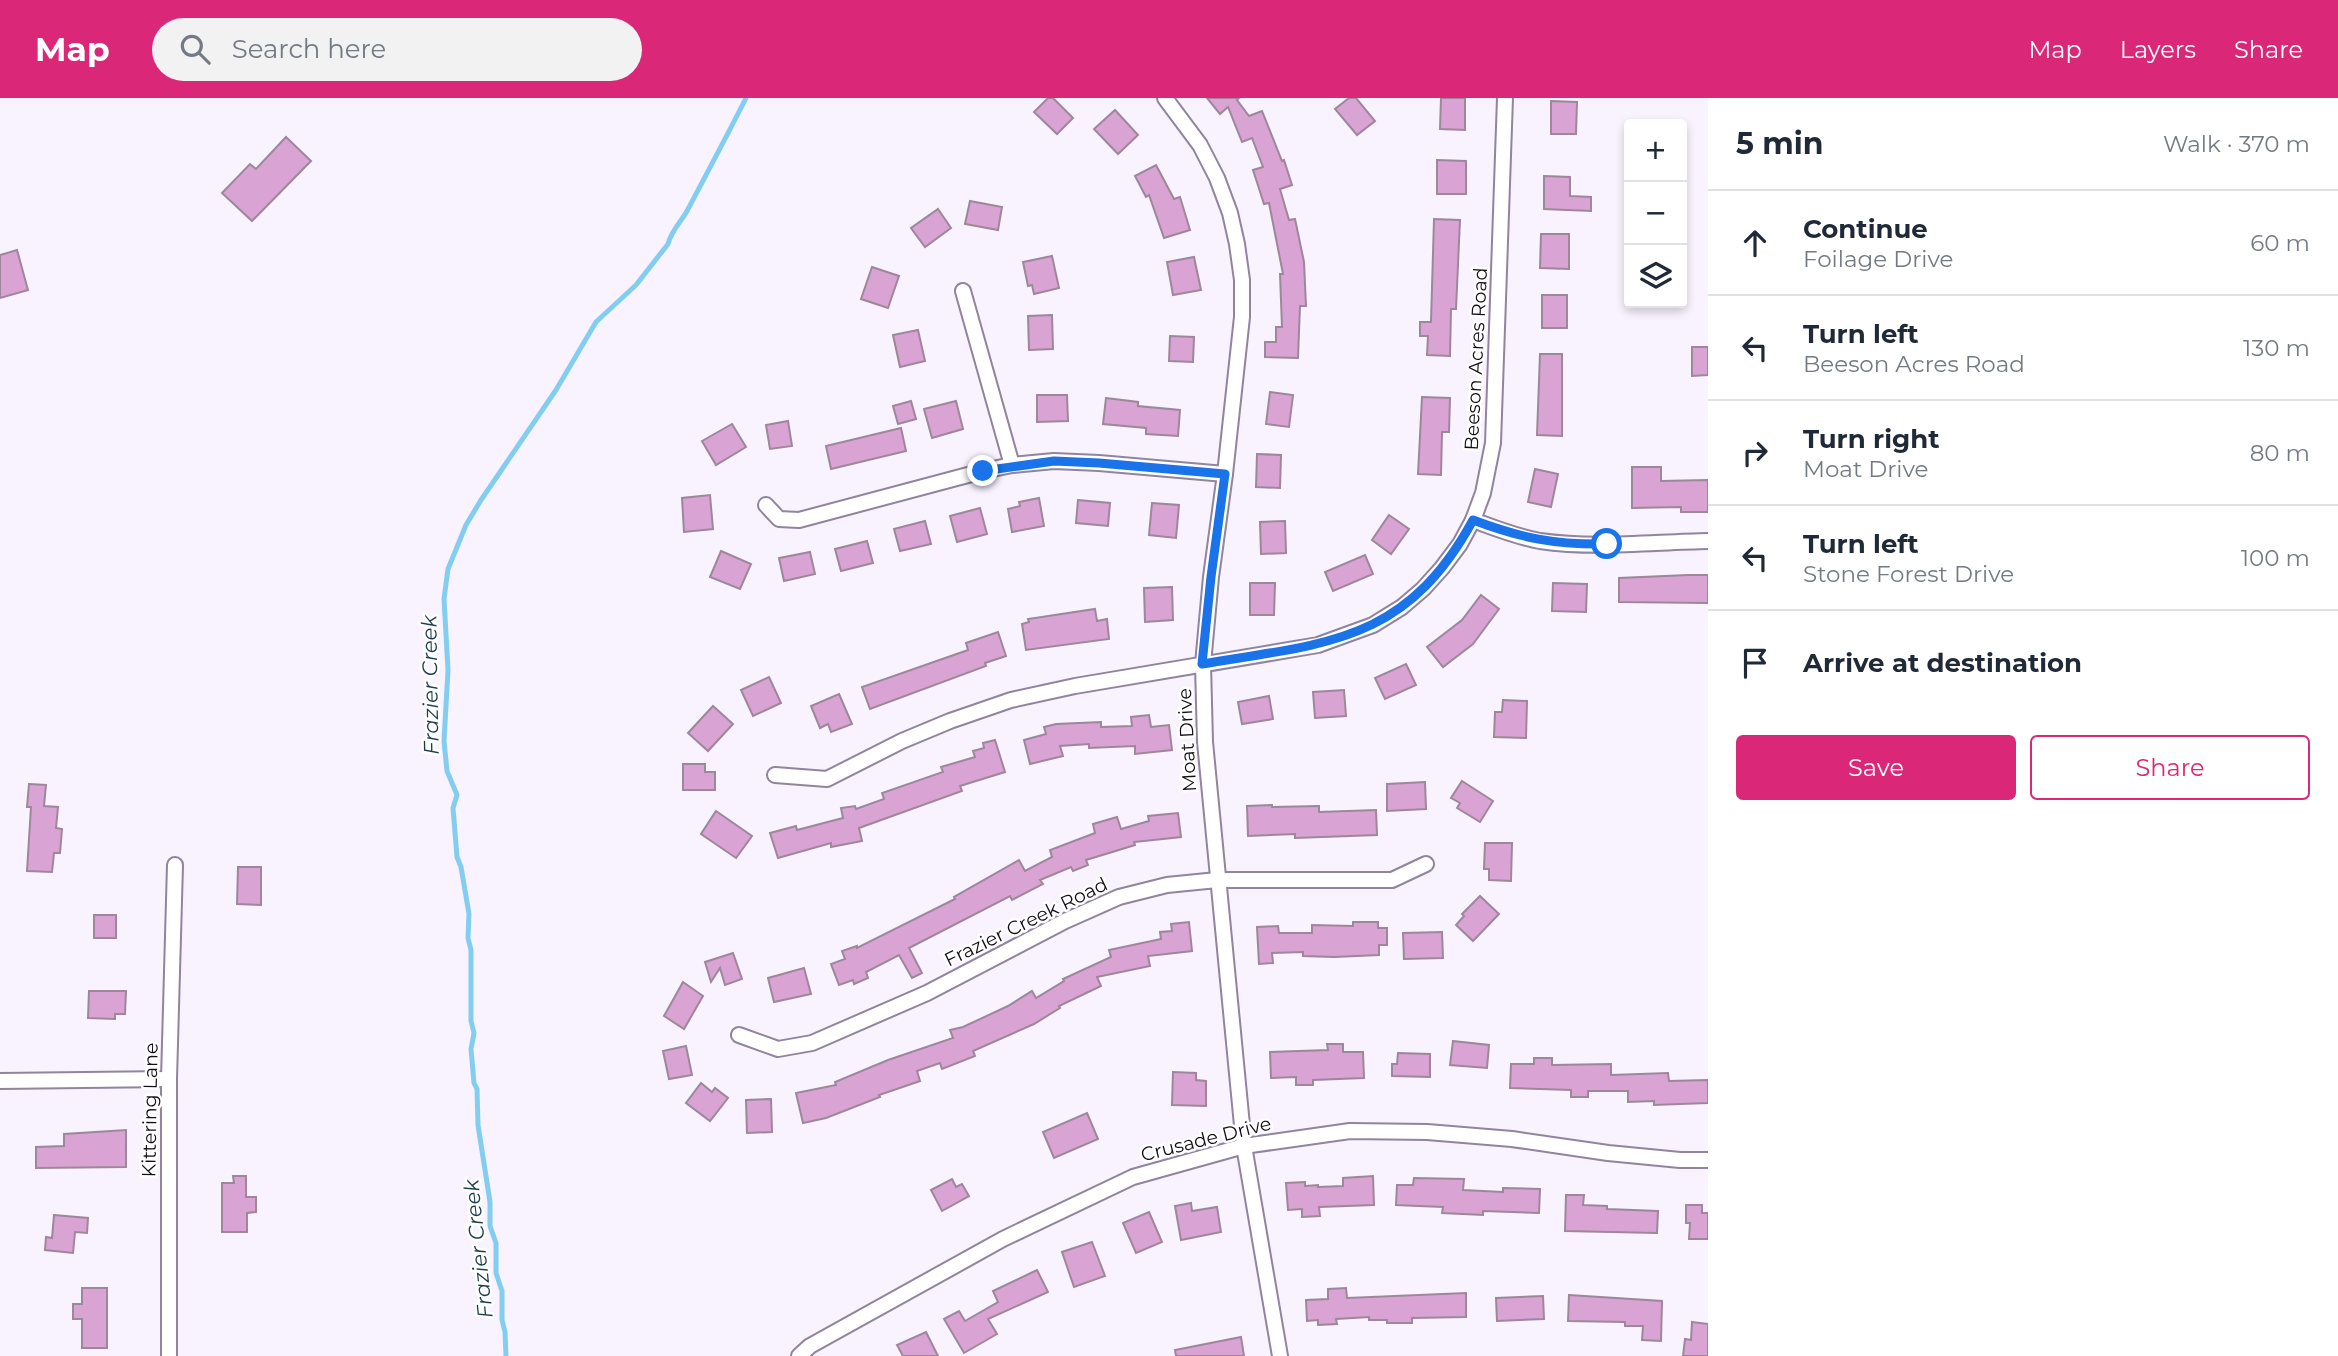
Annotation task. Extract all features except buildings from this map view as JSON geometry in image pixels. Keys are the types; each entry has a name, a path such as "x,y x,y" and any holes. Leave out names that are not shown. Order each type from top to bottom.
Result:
{"street":[{"name":"Moat Drive","path":"1165,98 1200,145 1217,178 1230,213 1242,280 1242,317 1202,664 1205,742 1217,880 1244,1146 1280,1356"},
{"name":"Beeson Acres Road","path":"775,775 827,779 902,741 1011,700 1074,686 1318,645 1373,625 1402,607 1423,589 1443,568 1473,520 1483,494 1493,443 1505,98"},
{"path":"963,291 1012,465"},
{"path":"766,505 779,519 799,520 983,471 1054,461 1225,474"},
{"path":"1473,520 1538,541 1574,545 1708,541"},
{"name":"Frazier Creek Road","path":"738,1035 778,1049 811,1043 927,993 1065,921 1119,897 1167,885 1217,880 1392,880 1426,864"},
{"name":"Kittering Lane","path":"169,1356 169,1079 175,865"},
{"path":"0,1081 169,1079"},
{"name":"Crusade Drive","path":"799,1356 810,1346 1003,1239 1063,1210 1133,1177 1244,1146 1350,1131 1427,1132 1512,1139 1608,1153 1708,1160"}],"waterway":[{"name":"Frazier Creek","path":"506,1356 502,1291 496,1273 496,1243 490,1226 490,1202 478,1125 477,1089 471,1049 474,1033 471,1021 469,914 457,857 453,808 457,795 447,771 444,741 448,670 444,599 448,569 466,525 556,390 596,322 636,285 668,244 746,98"}],"route":[{"path":"983,471 1054,461 1225,474 1202,664 1318,645 1373,625 1402,607 1443,568 1473,520 1538,541 1574,545 1607,544"}]}
